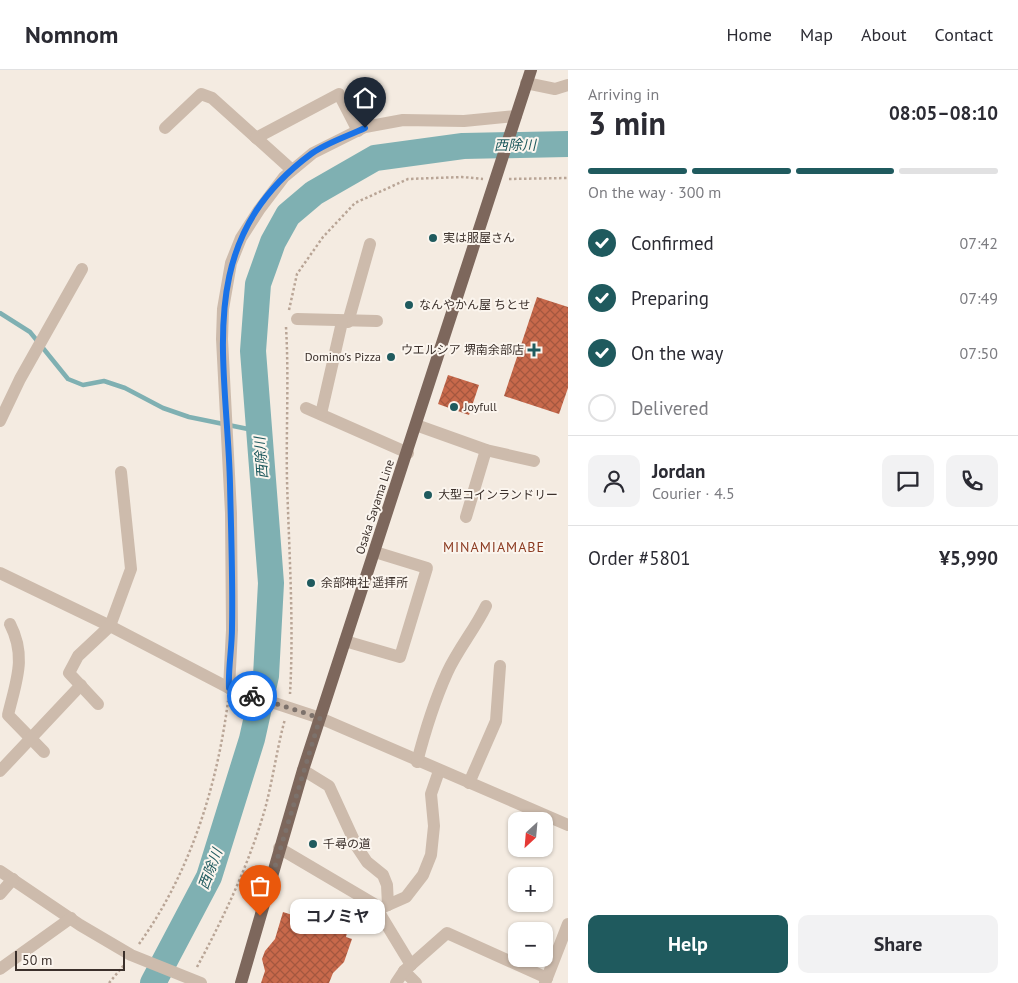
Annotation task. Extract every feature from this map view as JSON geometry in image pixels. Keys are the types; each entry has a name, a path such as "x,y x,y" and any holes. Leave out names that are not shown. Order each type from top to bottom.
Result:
{"main road":[{"name":"Osaka Sayama Line","path":"241,983 303,770 408,453 531,70"}],"street":[{"path":"526,84 555,89 568,85"},
{"path":"165,128 201,94 212,98 292,170"},
{"path":"256,138 339,94 358,131"},
{"path":"232,689 229,449 222,339 223,309 231,263 241,238 258,210 284,177 312,153 358,131 403,120 464,121 515,119"},
{"path":"321,414 345,322 370,244"},
{"path":"0,421 20,378 82,270"},
{"path":"290,317 345,322 377,321"},
{"path":"306,408 408,453"},
{"path":"416,426 486,450 534,461"},
{"path":"466,516 486,450"},
{"path":"98,704 70,673 78,656 110,626 131,569 121,472"},
{"path":"345,642 400,657 427,568 375,552"},
{"path":"0,573 110,626 232,689 320,718 417,762 568,825"},
{"path":"417,762 428,719 447,672 475,628 486,606"},
{"path":"10,624 16,636 20,662 8,715 44,752"},
{"path":"469,783 496,721 500,666"},
{"path":"0,771 81,685"},
{"path":"303,770 329,786 356,847 367,862 382,875 387,885 383,907 416,983"},
{"path":"279,848 374,904 383,907 406,897 423,875 430,855 434,826 431,794 439,771"},
{"path":"0,871 71,918 134,956 193,980"},
{"path":"0,894 13,879"},
{"path":"0,969 71,918"},
{"path":"396,983 408,968 447,933 546,981 568,924"}],"path":[{"path":"193,980 238,884 255,840 265,808 287,707 293,642 286,434 290,317 297,274 324,237 355,203 408,179 462,176 568,178"},
{"path":"109,983 134,956 157,919 184,864 216,775 232,689"}],"building":[{"path":"537,297 568,307 568,388 559,414 504,396"},
{"path":"448,375 479,385 469,415 438,404"},
{"path":"283,912 333,928 338,915 350,920 346,937 352,939 344,962 333,973 329,983 261,983 265,971 262,959 265,951 275,939"}],"waterway":[{"name":"西除川","path":"153,983 209,877 252,739 266,676 271,583 253,351 258,284 273,242 288,215 314,193 375,158 463,146 568,144"},
{"path":"0,313 30,332 68,379 83,385 104,381 125,388 163,408 189,417 258,431"}],"way so far":[{"path":"252,696 320,718 286,822 260,916"}],"place":[{"name":"実は服屋さん","path":"433,238"},
{"name":"なんやかん屋 ちとせ","path":"409,305"},
{"name":"ウエルシア 堺南余部店","path":"534,350"},
{"name":"Domino's Pizza","path":"391,357"},
{"name":"Joyfull","path":"454,407"},
{"name":"大型コインランドリー","path":"428,495"},
{"name":"余部神社 遥拝所","path":"311,583"},
{"name":"千尋の道","path":"313,844"},
{"name":"コノミヤ","path":"260,916"}],"district":[{"name":"MINAMIAMABE","path":"494,547"}],"route":[{"path":"252,696 229,688 228,678 232,630 231,514 222,339 223,309 231,263 241,238 258,210 284,177 312,153 365,128"}]}
